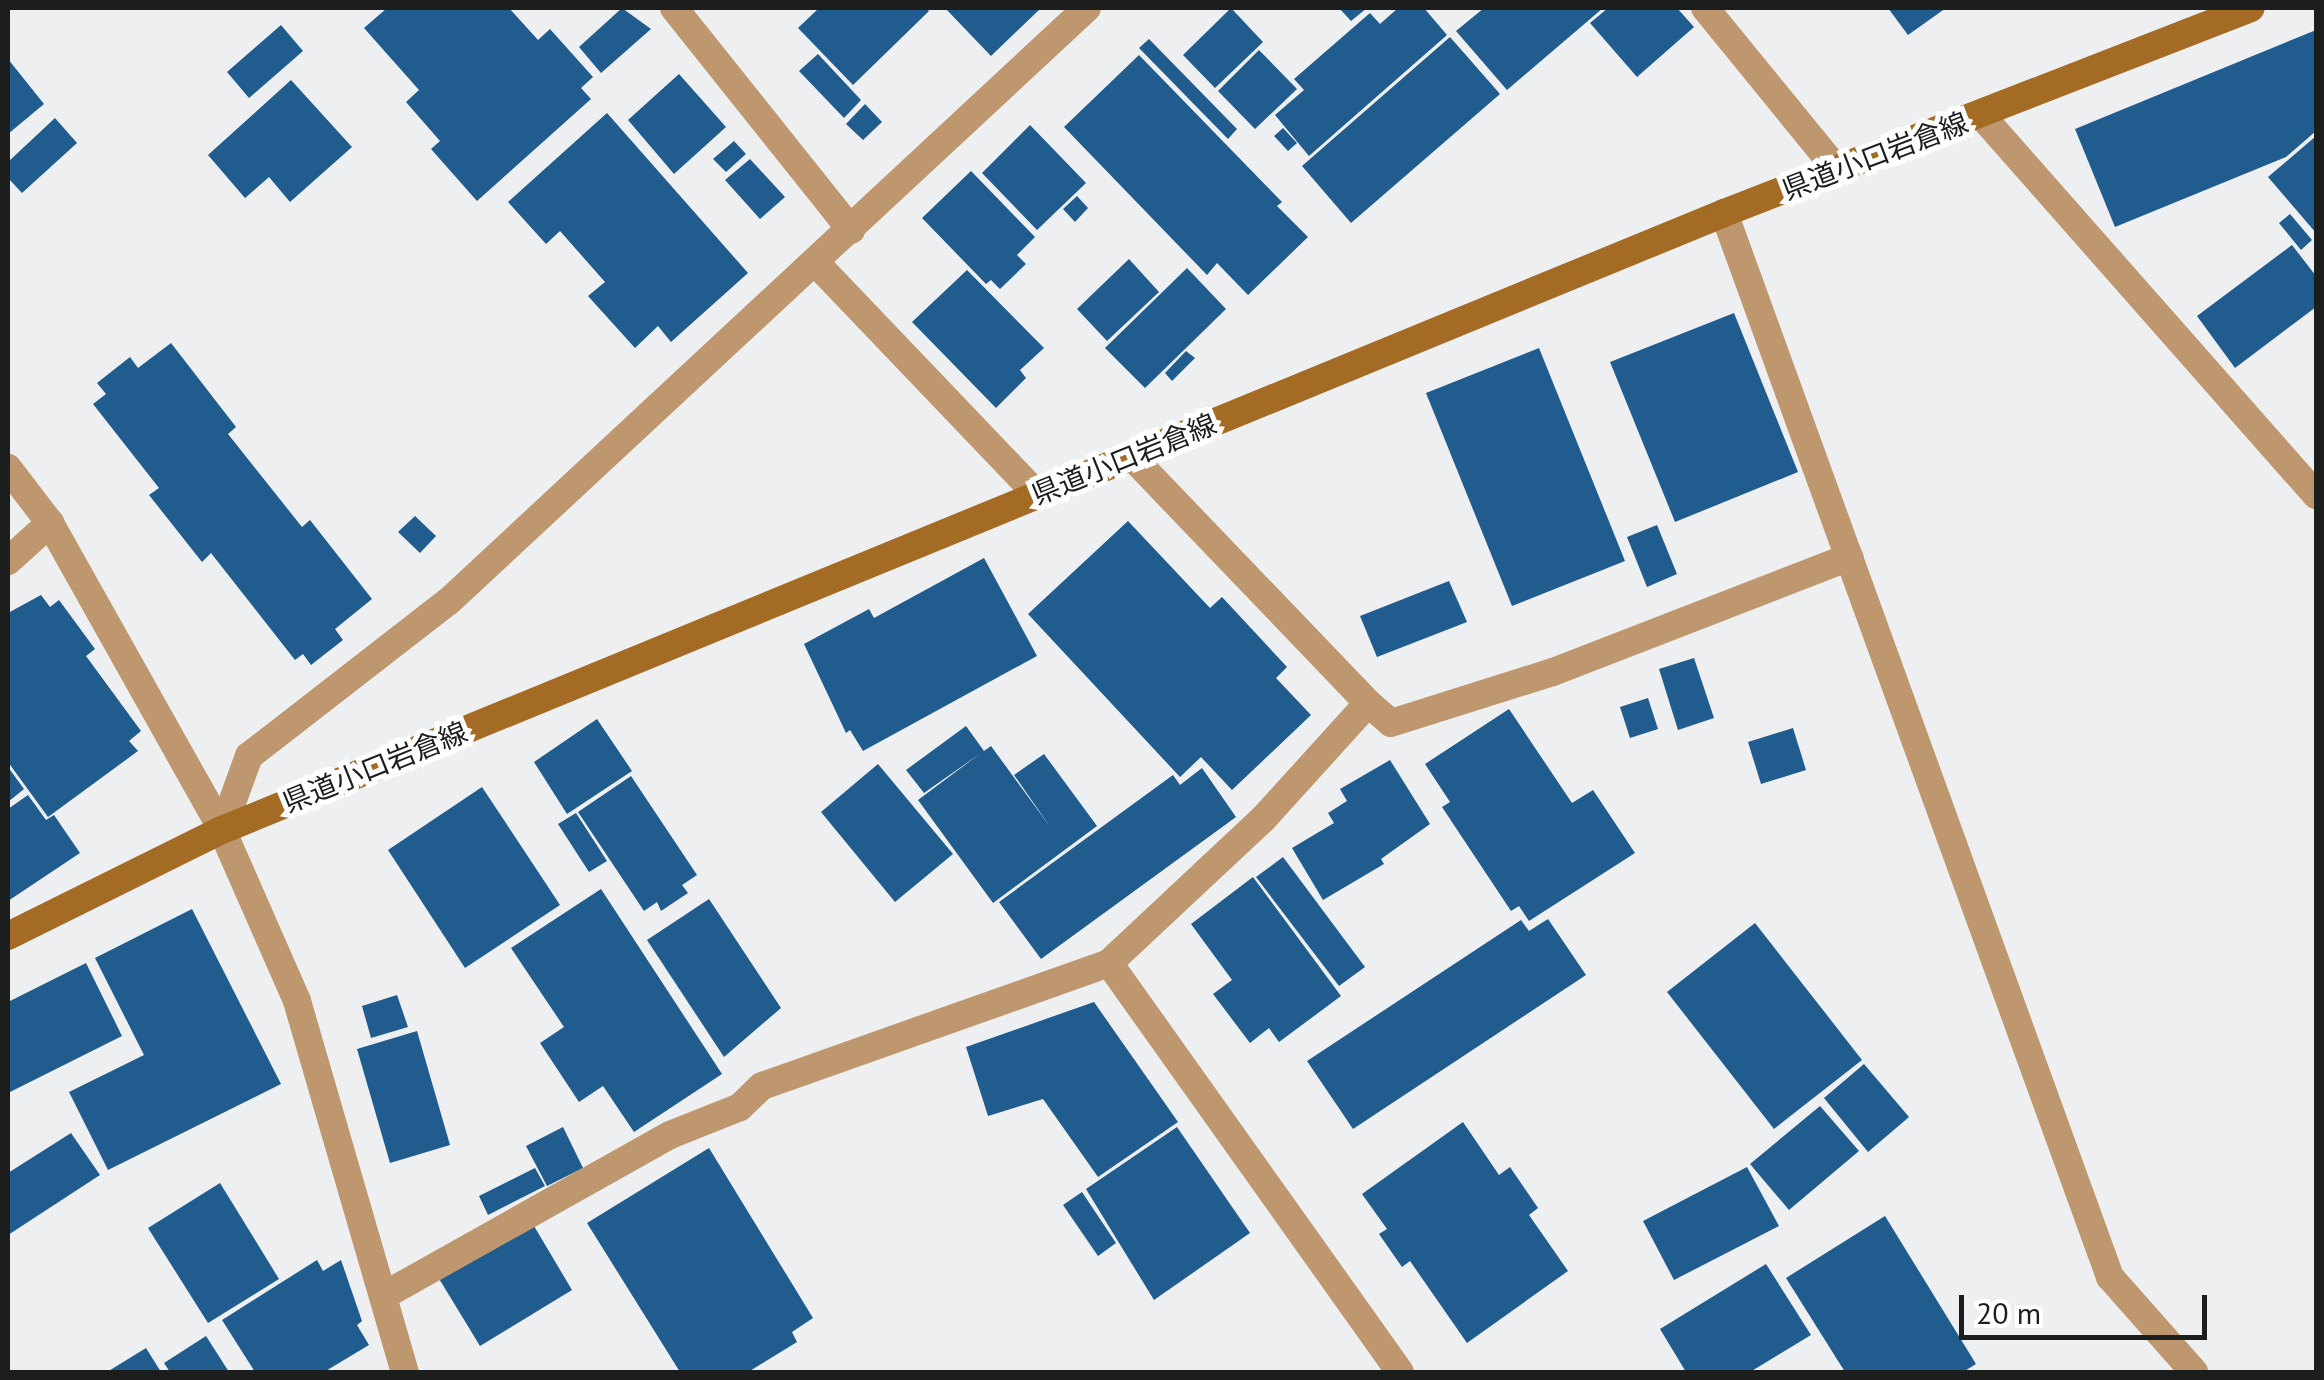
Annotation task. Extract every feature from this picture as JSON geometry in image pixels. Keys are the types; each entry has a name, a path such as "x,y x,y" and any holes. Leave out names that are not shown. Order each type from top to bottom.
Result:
{"main road":[{"name":"県道小口岩倉線","path":"8,936 222,830 1724,214 2251,8"}],"street":[{"path":"674,8 851,230"},
{"path":"222,830 249,756 450,601 1087,8"},
{"path":"1705,8 1836,170"},
{"path":"1980,115 2316,495"},
{"path":"1724,214 2110,1277 2194,1372"},
{"path":"815,262 1037,494"},
{"path":"1131,456 1368,704 1392,723 1553,672 1849,557"},
{"path":"8,468 50,522 222,830 297,1001 405,1372"},
{"path":"8,560 50,522"},
{"path":"384,1296 670,1134 740,1106 762,1086 1109,963 1263,820 1368,704"},
{"path":"1109,963 1400,1372"}],"building":[{"path":"387,8 509,8 538,40 550,29 593,77 581,88 591,99 477,201 431,149 440,141 406,102 419,90 364,28"},
{"path":"622,8 651,29 601,73 579,47"},
{"path":"819,8 929,11 853,85 798,28"},
{"path":"945,8 1041,8 991,56"},
{"path":"1231,8 1263,42 1215,88 1183,55"},
{"path":"1339,8 1367,8 1351,21"},
{"path":"1398,8 1424,8 1447,35 1309,156 1275,115 1304,90 1294,79 1370,13 1380,24"},
{"path":"1484,8 1603,8 1507,90 1456,31"},
{"path":"1608,8 1677,8 1694,27 1637,77 1590,23"},
{"path":"1888,8 1946,8 1908,35"},
{"path":"281,25 303,51 249,98 227,72"},
{"path":"2316,30 2316,131 2286,157 2115,227 2075,129"},
{"path":"1450,37 1500,94 1351,223 1302,166"},
{"path":"1149,39 1237,129 1228,139 1139,48"},
{"path":"1259,50 1297,89 1255,129 1218,91"},
{"path":"818,54 861,100 844,118 799,71"},
{"path":"1139,55 1282,202 1277,206 1308,237 1248,295 1217,263 1207,275 1064,127"},
{"path":"8,59 44,104 8,134"},
{"path":"679,74 726,127 674,174 628,120"},
{"path":"291,80 352,147 290,202 269,177 245,198 208,155"},
{"path":"865,104 882,122 863,140 846,124"},
{"path":"607,113 748,273 671,342 658,326 635,348 588,296 605,282 560,231 546,244 508,202"},
{"path":"55,118 77,143 22,193 8,178 8,162"},
{"path":"1030,125 1086,183 1037,230 982,173"},
{"path":"1283,128 1297,143 1288,151 1274,136"},
{"path":"2316,136 2316,233 2268,177"},
{"path":"734,141 746,154 726,172 713,159"},
{"path":"750,159 785,197 760,219 725,180"},
{"path":"971,171 1035,237 1017,255 1026,264 1000,289 991,280 986,284 922,218"},
{"path":"1077,196 1088,208 1075,222 1063,209"},
{"path":"2290,214 2312,240 2301,250 2279,223"},
{"path":"2292,245 2316,276 2316,307 2235,368 2197,316"},
{"path":"1129,259 1159,292 1107,341 1077,309"},
{"path":"1187,268 1226,309 1145,388 1105,348"},
{"path":"967,270 1044,348 1020,370 1026,378 996,408 912,322"},
{"path":"1734,313 1798,472 1675,522 1610,362"},
{"path":"171,343 236,427 228,434 302,527 310,520 372,599 335,629 343,640 311,665 303,654 295,660 211,553 202,562 149,495 159,488 93,404 106,394 97,383 130,357 138,368"},
{"path":"1539,348 1625,561 1512,606 1426,393"},
{"path":"1186,351 1195,358 1172,381 1165,373"},
{"path":"415,516 436,536 420,553 398,532"},
{"path":"1128,521 1210,608 1222,597 1287,667 1276,678 1311,715 1232,790 1201,757 1180,777 1028,614"},
{"path":"1657,525 1677,574 1647,587 1627,537"},
{"path":"984,558 1037,656 863,751 850,730 846,733 804,644 869,609 874,618"},
{"path":"1449,581 1467,622 1377,657 1360,616"},
{"path":"41,595 50,607 59,600 95,649 86,656 141,731 129,741 138,751 48,817 8,762 8,613"},
{"path":"1694,658 1714,718 1678,730 1659,669"},
{"path":"1648,698 1658,729 1630,738 1620,707"},
{"path":"1509,709 1572,803 1593,790 1635,853 1529,921 1519,906 1511,911 1442,807 1450,802 1425,764"},
{"path":"597,719 632,771 567,814 534,762"},
{"path":"966,726 984,751 991,746 1051,828 1014,775 1044,754 1097,826 993,903 918,800 981,753 924,793 906,770"},
{"path":"1793,728 1806,770 1761,784 1748,742"},
{"path":"1390,760 1430,824 1381,859 1384,864 1323,900 1292,848 1334,823 1328,813 1347,801 1340,789"},
{"path":"878,764 953,854 895,902 821,812"},
{"path":"8,767 24,789 8,802"},
{"path":"1202,768 1236,817 1041,959 999,902 1173,775 1180,785"},
{"path":"631,776 697,875 682,885 688,893 661,911 657,902 644,911 578,812"},
{"path":"482,787 560,905 465,968 388,850"},
{"path":"28,795 46,820 54,815 80,853 8,901 8,809"},
{"path":"576,813 607,861 589,872 558,824"},
{"path":"1283,857 1365,967 1339,986 1256,877"},
{"path":"1253,877 1341,996 1279,1042 1269,1028 1250,1043 1213,994 1232,980 1191,924"},
{"path":"601,889 722,1074 634,1132 603,1086 579,1102 540,1043 564,1027 511,948"},
{"path":"709,899 781,1008 724,1057 647,940"},
{"path":"192,909 281,1084 108,1170 69,1092 144,1055 95,958"},
{"path":"1548,919 1586,975 1353,1129 1307,1061 1521,920 1529,931"},
{"path":"1755,923 1862,1060 1774,1129 1667,992"},
{"path":"86,963 122,1036 8,1093 8,1002"},
{"path":"397,995 408,1027 371,1038 362,1006"},
{"path":"1094,1002 1178,1122 1098,1177 1043,1099 988,1116 966,1047"},
{"path":"417,1031 450,1145 390,1163 357,1049"},
{"path":"1864,1064 1909,1117 1868,1152 1824,1098"},
{"path":"1820,1106 1859,1151 1789,1210 1750,1164"},
{"path":"1463,1122 1499,1175 1510,1167 1538,1208 1529,1215 1568,1271 1467,1343 1410,1261 1402,1267 1379,1234 1387,1229 1362,1194"},
{"path":"563,1127 583,1168 547,1186 526,1146"},
{"path":"1177,1127 1250,1233 1154,1300 1086,1189"},
{"path":"71,1133 100,1175 8,1235 8,1173"},
{"path":"709,1148 813,1318 792,1332 797,1342 748,1372 680,1372 587,1223"},
{"path":"1747,1167 1779,1226 1674,1280 1643,1221"},
{"path":"535,1168 545,1186 488,1215 479,1196"},
{"path":"220,1183 279,1279 208,1323 148,1228"},
{"path":"1082,1192 1116,1243 1098,1256 1063,1205"},
{"path":"1885,1216 1976,1364 1963,1372 1845,1372 1786,1278"},
{"path":"531,1221 572,1290 480,1346 438,1277"},
{"path":"317,1260 323,1271 341,1260 362,1321 357,1325 369,1345 324,1372 255,1372 222,1320"},
{"path":"1766,1264 1811,1335 1750,1372 1686,1372 1660,1329"},
{"path":"206,1336 229,1372 170,1372 164,1363"},
{"path":"146,1348 161,1372 107,1372"}]}
